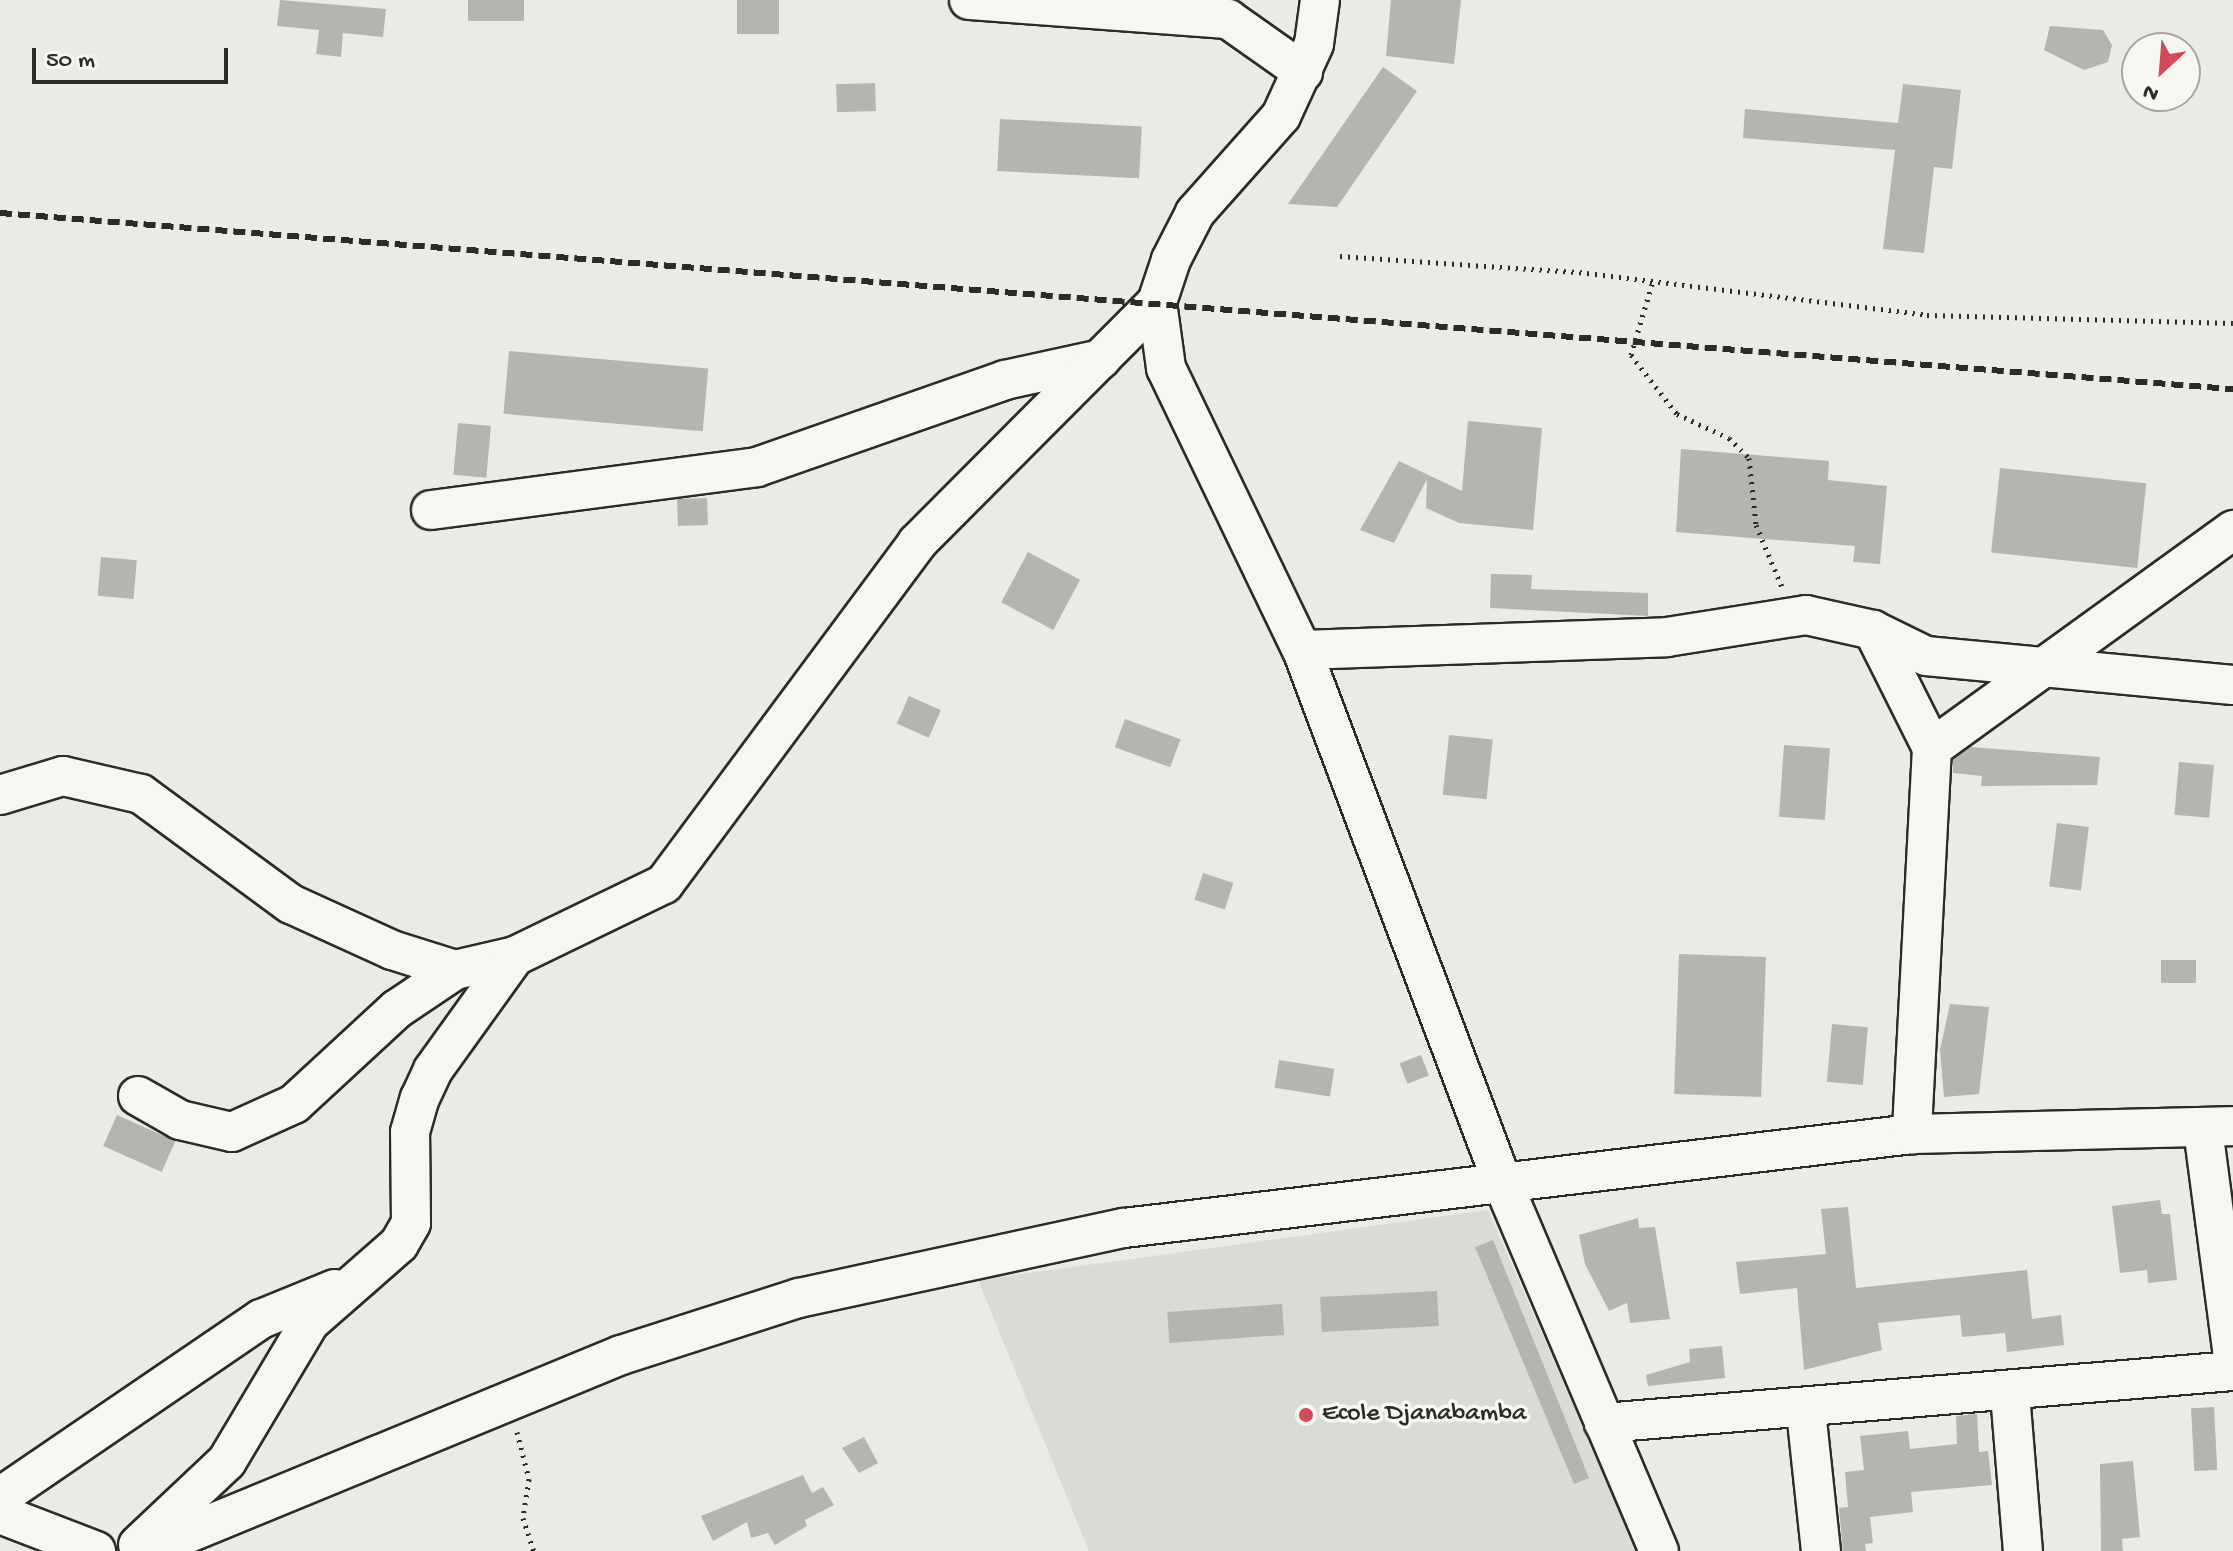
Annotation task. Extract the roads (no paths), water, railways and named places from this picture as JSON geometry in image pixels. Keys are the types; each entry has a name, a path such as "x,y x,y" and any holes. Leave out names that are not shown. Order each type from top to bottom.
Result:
{"street":[{"path":"969,0 1149,7 1228,19 1303,72"},
{"path":"138,1096 180,1120 232,1132 294,1104 397,1009 455,970 515,956 664,884 917,543 1157,302 1195,213 1281,116 1303,72 1320,0"},
{"path":"1157,302 1166,368 1302,650 1501,1179 1659,1551"},
{"path":"431,510 757,467 1005,380 1101,359"},
{"path":"1932,748 2037,667 2233,530"},
{"path":"1302,650 1667,637 1806,615 1873,630 1926,656 2233,685"},
{"path":"1873,630 1932,748 1912,1134"},
{"path":"0,795 63,776 141,794 291,904 455,970"},
{"path":"0,1497 261,1319 342,1286 399,1244 411,1223 410,1132 420,1098 433,1070 515,956"},
{"path":"145,1551 504,1402 799,1298 1124,1228 1501,1179 1912,1134 2218,1127 2233,1356"},
{"path":"132,1551 227,1461 276,1368 342,1286"},
{"path":"1604,1423 1806,1411 2233,1371"},
{"path":"2010,1394 2023,1551"},
{"path":"1806,1411 1821,1551"},
{"path":"0,1514 96,1551"}],"railway":[{"path":"0,213 2233,389"}],"place":[{"name":"Ecole Djanabamba","path":"1306,1415"}]}
